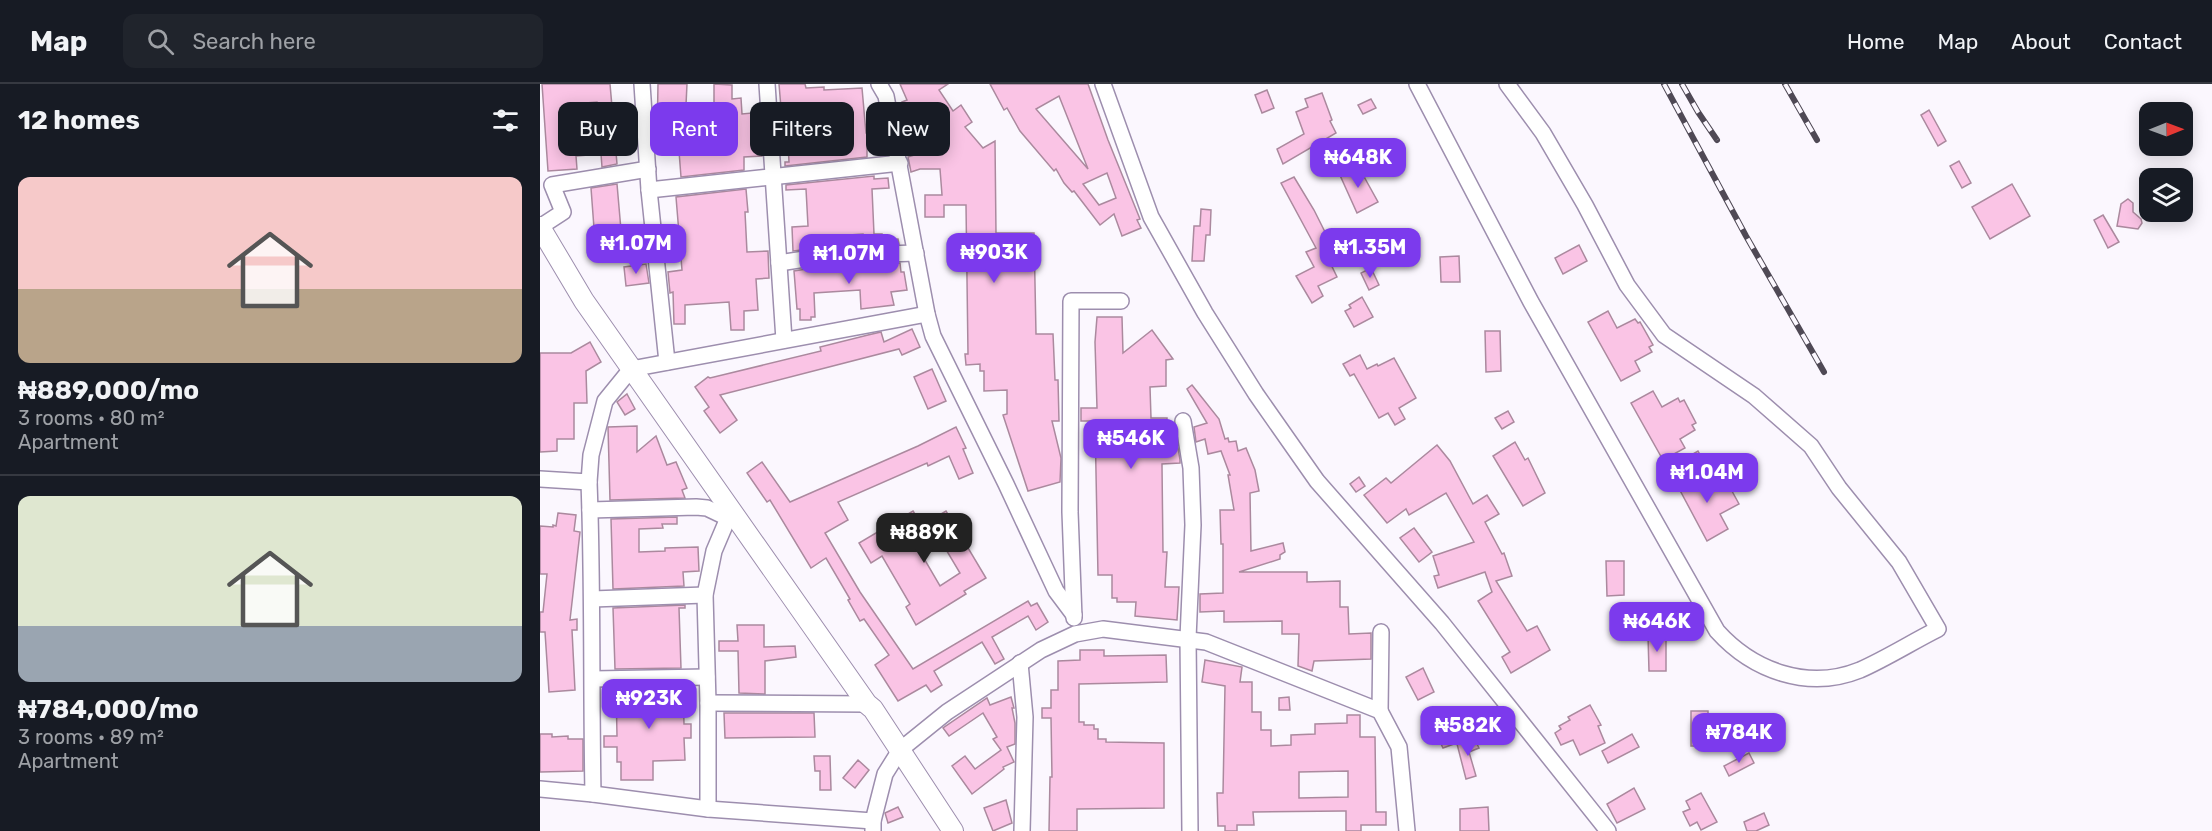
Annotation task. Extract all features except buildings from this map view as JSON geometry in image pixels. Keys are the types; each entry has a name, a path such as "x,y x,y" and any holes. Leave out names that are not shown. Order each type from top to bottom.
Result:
{"street":[{"path":"642,84 667,362"},
{"path":"767,84 784,340"},
{"path":"879,84 886,96 933,336 1056,591 1074,615"},
{"path":"1103,84 1151,217 1205,313 1256,394 1317,481 1442,623 1608,831"},
{"path":"1417,84 1531,302 1718,631 1726,641 1748,659 1772,671 1798,677 1829,678 1859,670 1938,629 1899,562 1839,488 1811,446 1754,396 1664,335 1627,285 1585,205 1543,133 1507,84"},
{"path":"650,190 900,163"},
{"path":"648,169 552,185 563,212 540,227 584,301 730,515 867,704 873,709 953,831"},
{"path":"779,263 824,256 916,252"},
{"path":"1075,634 1070,512 1071,301 1121,301"},
{"path":"593,794 589,482 591,455 605,400 632,369 927,314"},
{"path":"1183,421 1191,468 1193,525 1188,638 1190,831"},
{"path":"540,479 589,482"},
{"path":"590,510 696,507 730,515"},
{"path":"708,809 705,595 714,551 730,515"},
{"path":"592,599 705,595"},
{"path":"540,789 873,826 885,774 900,750 947,712 1041,650 1075,634 1104,628 1206,642 1380,711"},
{"path":"1381,632 1380,711 1399,747 1407,831"},
{"path":"1020,663 1025,717 1023,831"},
{"path":"593,679 707,677"},
{"path":"708,703 867,704"}],"railway":[{"path":"1664,84 1746,236 1824,372"},
{"path":"1682,84 1717,140"},
{"path":"1785,84 1817,140"}]}
